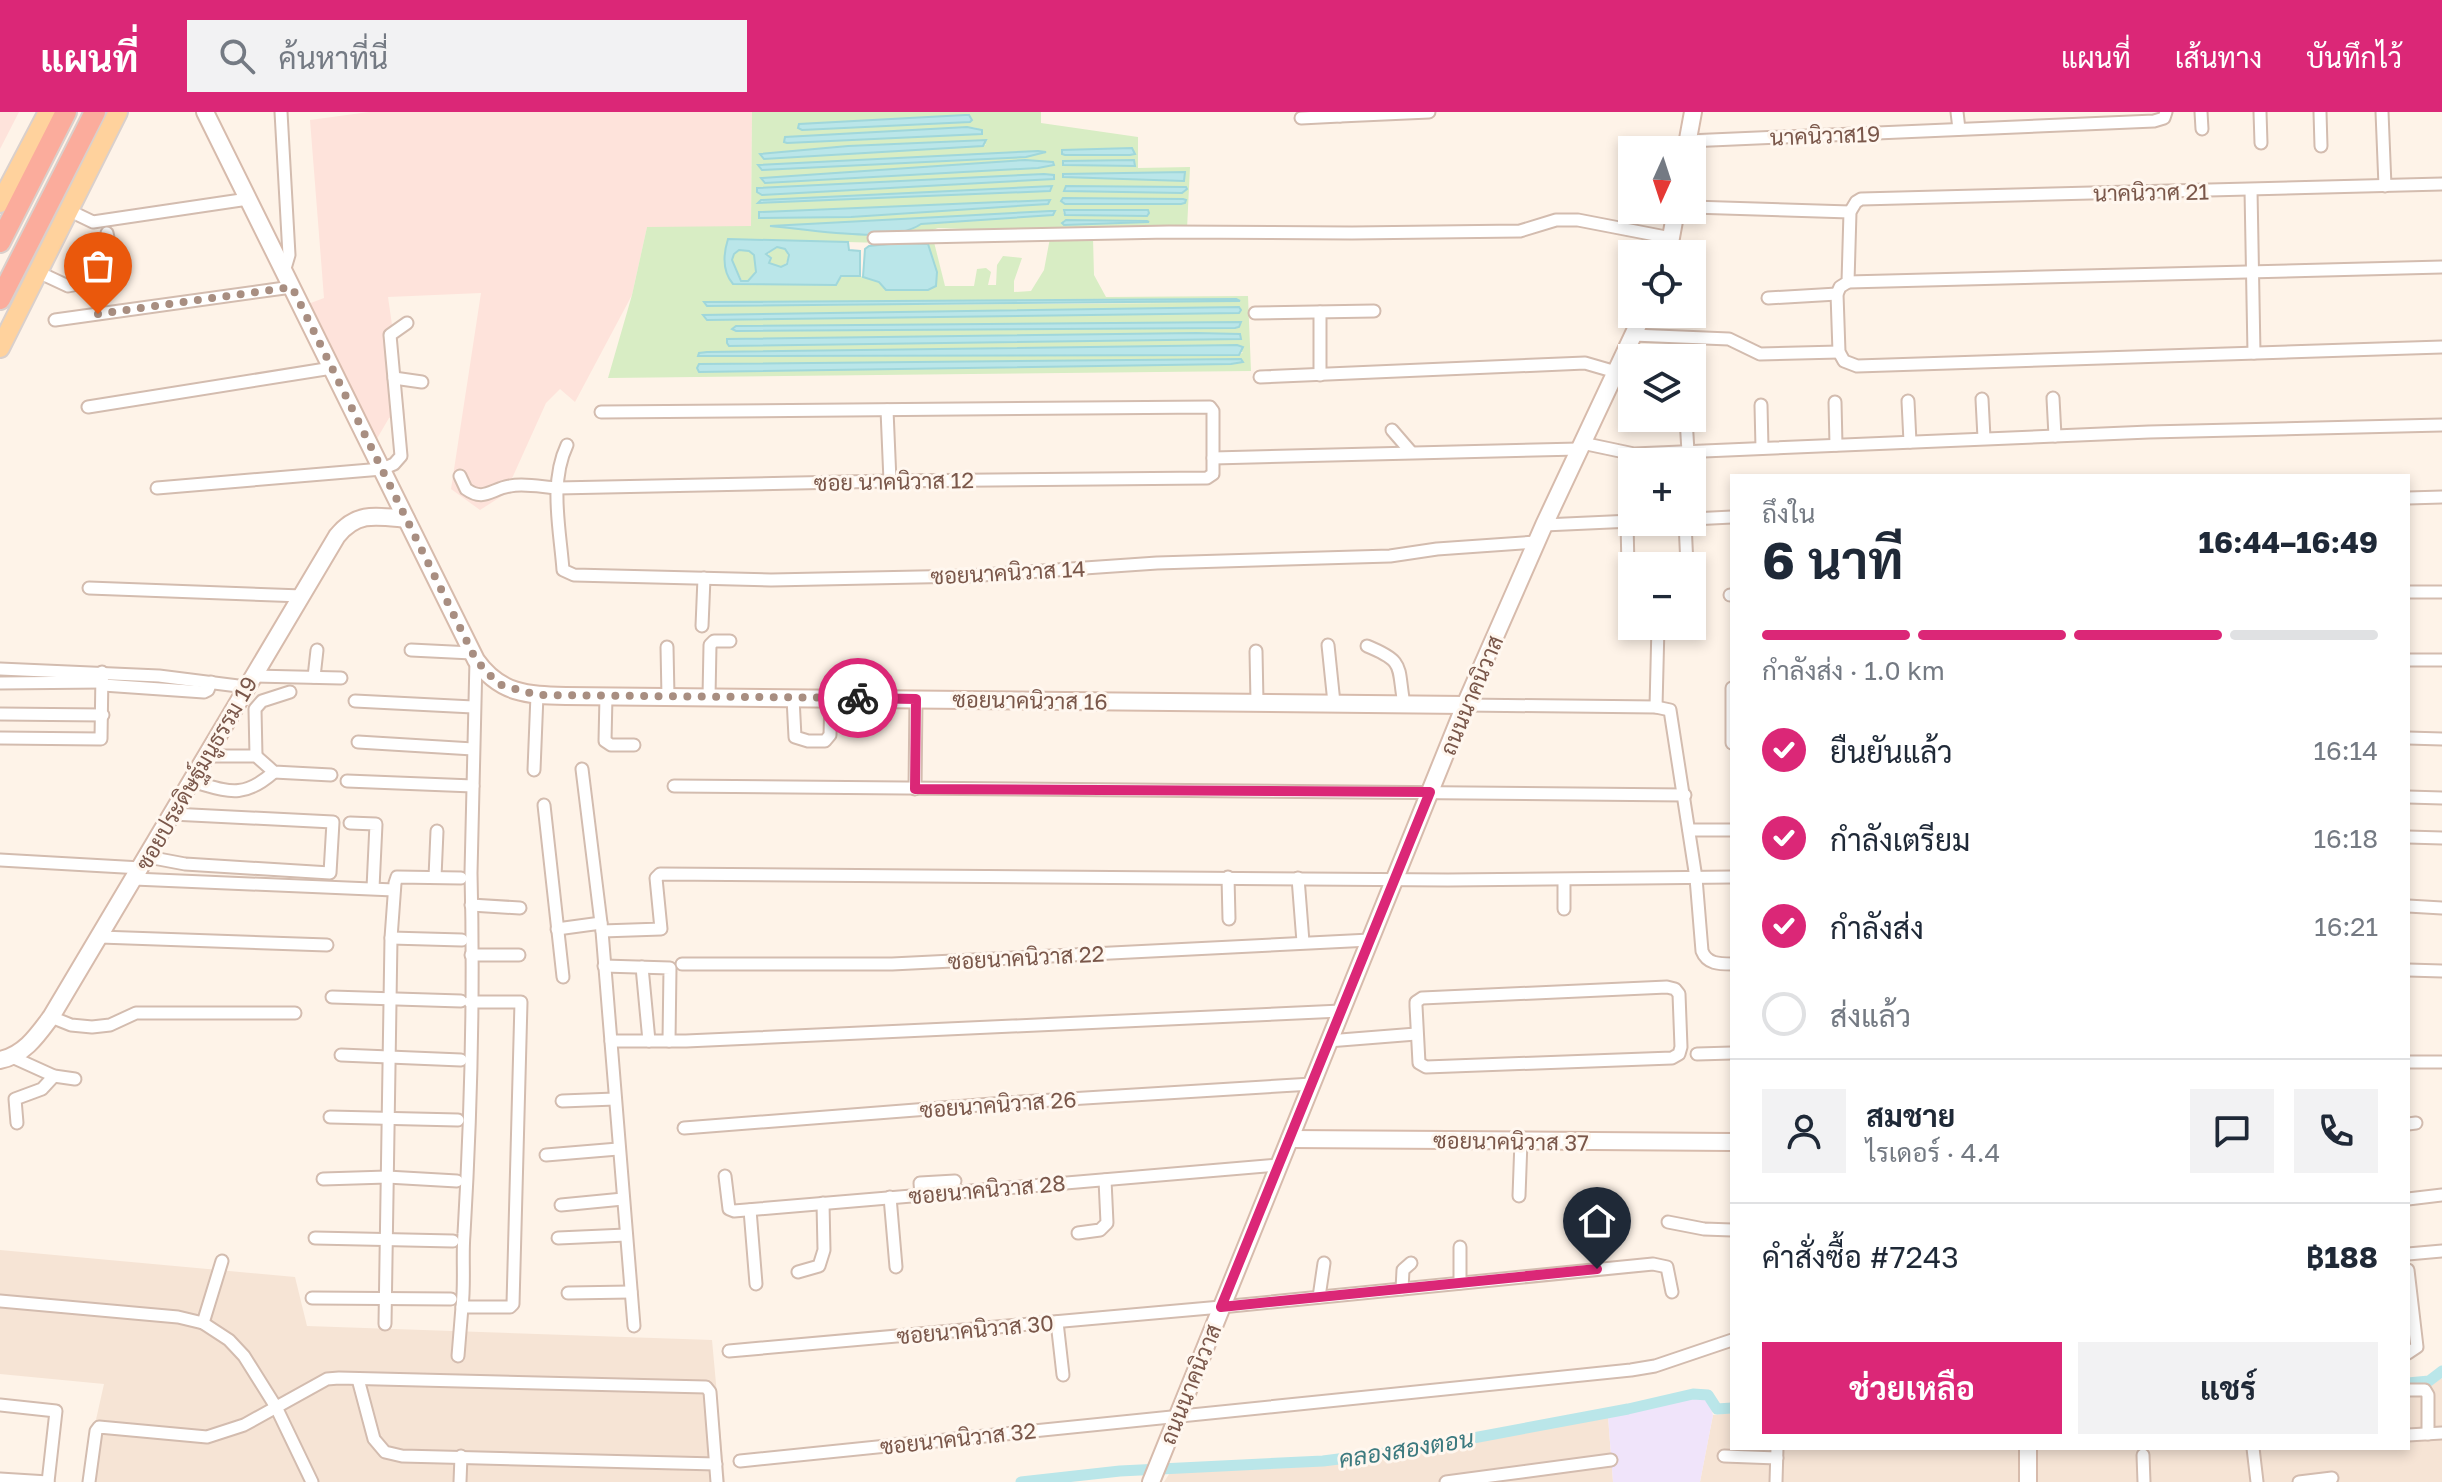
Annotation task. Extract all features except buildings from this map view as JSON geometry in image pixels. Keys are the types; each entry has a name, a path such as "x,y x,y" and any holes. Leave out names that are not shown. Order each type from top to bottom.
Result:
{"highway":[{"path":"0,242 66,112"},
{"path":"0,299 95,112"}],"main road":[{"path":"0,203 48,112"},
{"path":"0,348 118,112"}],"street":[{"name":"ซอยนาคนิวาส 16","path":"205,112 474,657 498,684 537,695 1465,705"},
{"path":"55,320 288,280 281,112"},
{"path":"1301,118 1429,112"},
{"path":"1689,136 1693,112"},
{"path":"1957,112 1959,129"},
{"name":"นาคนิวาส19","path":"1706,145 2154,121 2164,118 2166,112"},
{"path":"2201,112 2202,129"},
{"path":"2260,112 2261,143"},
{"path":"2320,112 2321,146"},
{"path":"2382,112 2385,186"},
{"name":"นาคนิวาศ 21","path":"1850,212 1861,199 2442,184"},
{"path":"2251,190 2254,353"},
{"path":"68,210 93,222 248,199"},
{"path":"1706,207 1850,212 1848,282"},
{"path":"874,238 1169,232 1520,231 1556,220 1578,220 1648,240"},
{"path":"38,272 68,286 114,277 107,233"},
{"path":"2442,267 1848,282 1840,287 1837,294 1839,352 1844,361 1857,366 2442,347"},
{"path":"1768,298 1837,294"},
{"path":"1255,313 1374,311"},
{"path":"1320,312 1320,375"},
{"path":"157,488 382,469 394,464 401,456 390,335 407,323"},
{"name":"ถนนนาคนิวาส","path":"1151,1481 1465,705 1536,542 1636,328"},
{"path":"1633,335 1729,339 1760,354 1839,352"},
{"path":"1260,377 1585,363 1616,372"},
{"path":"88,407 332,368"},
{"path":"394,378 422,382"},
{"path":"2053,398 2055,436"},
{"path":"1982,399 1984,438"},
{"path":"1908,401 1910,442"},
{"path":"1835,402 1836,445"},
{"path":"1761,405 1762,448"},
{"path":"601,412 1210,407 1213,411 1213,458 1581,446 1618,452"},
{"path":"887,410 890,481"},
{"path":"1706,451 1984,438 2442,425"},
{"path":"1392,430 1411,452"},
{"path":"557,488 559,462 567,445"},
{"name":"ซอย นาคนิวาส 12","path":"460,476 466,489 481,496 511,486 557,488 1207,478 1213,474 1213,458"},
{"name":"ซอยนาคนิวาส 14","path":"557,488 563,570 567,573 771,580 968,576 1157,563 1390,556 1437,549 1536,542"},
{"path":"2410,498 2442,497"},
{"name":"ซอยประดิษฐ์มนูธรรม 19","path":"6,1059 30,1044 51,1017 346,525 370,516 406,519"},
{"path":"1706,518 1730,517"},
{"path":"1544,525 1618,522"},
{"path":"702,626 704,578"},
{"path":"89,588 302,596"},
{"path":"2410,592 2442,592"},
{"path":"1658,640 1660,707"},
{"path":"709,697 710,645 714,641 730,641"},
{"path":"1328,645 1334,703"},
{"path":"1367,646 1392,656 1397,665 1404,704"},
{"path":"667,647 668,697"},
{"path":"314,677 317,650"},
{"path":"411,650 474,657 471,955 466,1002 470,1116 458,1356"},
{"path":"1256,651 1257,702"},
{"path":"2410,660 2442,660"},
{"path":"0,669 204,692 211,682 341,678"},
{"path":"0,683 102,680"},
{"path":"0,738 101,739 102,680"},
{"path":"256,756 255,709 262,701 290,692"},
{"path":"534,770 537,695"},
{"path":"606,696 605,741 608,745 634,745"},
{"path":"793,698 795,737 825,741 830,735 831,698"},
{"path":"915,789 916,699"},
{"path":"355,701 473,707"},
{"path":"1465,705 1660,707 1672,713 1705,957 1713,963 1730,964"},
{"path":"0,714 103,715"},
{"path":"2410,738 2442,739"},
{"path":"358,742 473,749"},
{"path":"205,756 256,756 274,772 331,775"},
{"path":"582,769 601,927 634,1326"},
{"path":"191,781 227,791 239,791 257,787 274,772"},
{"path":"347,781 473,786"},
{"path":"674,786 1685,795"},
{"path":"2410,797 2442,798"},
{"path":"544,805 563,977"},
{"path":"141,868 185,864 330,873 333,822 172,814"},
{"path":"350,823 376,824 373,888"},
{"path":"1689,830 1730,830"},
{"path":"435,877 437,831"},
{"path":"2410,837 2442,838"},
{"path":"0,860 141,868 394,890"},
{"path":"557,929 661,929 656,878 660,874 1564,880 1730,877"},
{"path":"385,1324 394,890 397,877 461,878"},
{"path":"1228,877 1229,919"},
{"path":"1298,878 1303,942"},
{"path":"1564,880 1564,909"},
{"path":"471,905 520,908"},
{"path":"2410,906 2442,908"},
{"path":"100,937 327,945"},
{"path":"391,938 462,940"},
{"name":"ซอยนาคนิวาส 22","path":"604,966 892,964 1370,940"},
{"path":"471,955 519,955"},
{"path":"669,1041 676,966"},
{"path":"642,967 649,1041"},
{"path":"2410,970 2442,971"},
{"path":"1667,987 1679,994 1681,1047 1679,1054 1672,1058 1426,1067 1419,1063 1416,1034 1416,1002 1422,998 1667,987"},
{"path":"332,997 521,1002 513,1304 510,1307 462,1307"},
{"path":"611,1041 1341,1011"},
{"path":"51,1017 71,1025 92,1027 110,1025 136,1013 295,1013"},
{"path":"1328,1041 1416,1034"},
{"path":"1697,1054 1730,1053"},
{"path":"341,1055 461,1060"},
{"path":"6,1059 54,1076 75,1079"},
{"path":"2410,1062 2442,1062"},
{"path":"17,1123 15,1099 42,1089 54,1076"},
{"name":"ซอยนาคนิวาส 26","path":"684,1128 1005,1103 1312,1084"},
{"path":"562,1101 615,1099"},
{"path":"330,1117 458,1120"},
{"name":"ซอยนาคนิวาส 37","path":"1290,1139 1730,1142"},
{"path":"1519,1196 1521,1141"},
{"path":"546,1155 618,1149"},
{"name":"ซอยนาคนิวาส 28","path":"750,1210 1279,1165"},
{"path":"725,1176 729,1209 750,1210 756,1284"},
{"path":"323,1179 387,1177 457,1181"},
{"path":"1078,1233 1100,1230 1107,1223 1105,1180"},
{"path":"921,1195 920,1183 955,1181"},
{"path":"2410,1199 2442,1195"},
{"path":"890,1197 896,1267"},
{"path":"561,1205 623,1199"},
{"path":"798,1272 819,1266 824,1250 823,1203"},
{"path":"1668,1222 1730,1230"},
{"path":"558,1238 626,1235"},
{"path":"315,1238 453,1241"},
{"path":"1460,1247 1460,1283"},
{"path":"2410,1254 2442,1251"},
{"path":"203,1323 222,1261"},
{"path":"1319,1297 1324,1263"},
{"path":"1402,1289 1403,1270 1411,1263"},
{"name":"ซอยนาคนิวาส 30","path":"729,1351 1663,1264 1668,1270 1672,1292"},
{"path":"2410,1287 2417,1347 2410,1352"},
{"path":"568,1293 631,1292"},
{"path":"312,1298 451,1299"},
{"path":"0,1301 178,1317 203,1323 229,1340 244,1356 276,1407 312,1482"},
{"path":"1057,1322 1063,1375"},
{"name":"ซอยนาคนิวาส 32","path":"740,1461 1631,1370 1655,1366 1730,1341"},
{"path":"89,1482 99,1427 207,1437 244,1425 327,1379 706,1387 710,1392 717,1482"},
{"path":"358,1379 374,1439 385,1452 402,1456 716,1464"},
{"path":"2410,1390 2420,1389 2428,1395 2428,1434"},
{"path":"0,1405 56,1411 48,1482 0,1479"},
{"path":"2410,1435 2442,1433"},
{"path":"2028,1450 2028,1482"},
{"path":"2253,1450 2257,1482"},
{"path":"1724,1456 1777,1453 1776,1482"},
{"path":"2143,1455 2144,1482"},
{"path":"460,1482 461,1456"},
{"path":"1446,1482 1611,1460"},
{"path":"2299,1482 2332,1478"}],"shaded area":[{"path":"0,112 19,112 0,149"},
{"path":"369,112 752,112 751,227 647,227 632,295 575,402 560,389 546,403 505,494 480,510 451,489 481,293 388,297 405,415 389,418 375,442 308,304 324,298 310,120"},
{"path":"0,1250 295,1277 307,1326 712,1340 725,1482 82,1482 104,1384 0,1374"},
{"path":"2442,1378 2442,1482 1700,1482 1713,1415 1730,1413 1730,1450 2410,1450 2410,1387 2433,1384"},
{"path":"1702,1397 1708,1401 1713,1415 1700,1482 1613,1482 1608,1416"},
{"path":"1608,1416 1613,1482 1164,1482 1171,1471 1295,1467 1481,1440"}],"green space":[{"path":"752,112 1041,112 1041,123 1138,137 1138,168 1190,167 1187,229 1046,232 938,228 884,243 728,239 725,268 733,284 860,276 879,282 886,290 928,290 936,272 928,244 930,241 934,242 945,286 974,286 977,269 986,268 991,272 988,285 996,285 997,265 1003,256 1022,258 1014,281 1014,292 1031,291 1044,270 1050,238 1093,238 1094,275 1106,297 1248,296 1251,371 608,378 632,295 647,227 751,226","holes":["965,115 970,115 970,122 802,130 799,125","967,127 977,128 982,133 787,143 785,137","986,144 778,156 848,146","1044,153 1026,157 760,169","1025,160 1053,166 765,183 762,178","1185,172 1184,181 1063,177 1064,174","1054,175 1054,178 762,195 757,192 758,188","1063,198 1186,200 1181,204 1066,204","1049,200 1048,204 759,217 760,212","1148,210 1147,216 1065,215 1063,212","1055,212 1053,215 921,224 892,234 778,226","1066,220 1147,222 1065,225 1063,221","704,302 1185,303 707,306","1238,307 1241,310 1238,313 707,320 704,315","1240,322 732,329 736,326","1196,333 1240,334 1241,338 729,346 727,340","1243,352 1239,355 714,357","1240,359 1243,362 1231,364 699,372 699,364"]},
{"path":"774,247 782,247 788,257 782,267 774,267 768,261 768,253"},
{"path":"739,250 754,255 756,272 748,281 742,281 732,260"}],"water":[{"path":"969,115 970,122 798,128 799,124"},
{"path":"967,127 982,130 982,134 784,142 785,137"},
{"path":"986,140 983,146 764,159 760,154 848,146"},
{"path":"1132,148 1135,154 1130,155 1062,154 1062,150"},
{"path":"1046,152 1026,157 762,170 758,165"},
{"path":"1025,160 1053,162 1054,165 765,183 761,178"},
{"path":"1134,160 1135,166 1063,165 1063,161"},
{"path":"1185,172 1184,181 1063,177 1063,174"},
{"path":"1054,175 1054,179 762,195 757,192 757,188"},
{"path":"1052,186 1050,191 758,203 761,200"},
{"path":"1066,186 1187,189 1182,193 1064,191"},
{"path":"1063,198 1186,200 1181,204 1065,204 1061,201"},
{"path":"1050,200 1048,204 851,217 759,218 759,212"},
{"path":"1064,210 1148,210 1149,213 1147,216 1065,215"},
{"path":"1055,211 1053,215 921,224 890,234 848,234 770,226"},
{"path":"1066,220 1149,222 1064,225 1062,223"},
{"path":"728,239 848,242 849,250 860,251 860,276 841,276 836,285 733,284 725,268","holes":["777,247 785,249 789,255 787,264 781,267 769,263 771,258 766,254","739,250 754,255 756,272 748,281 741,281 732,260"]},
{"path":"899,243 928,244 937,272 936,286 928,290 886,290 879,282 863,277 865,249"},
{"path":"1240,301 707,306 704,302"},
{"path":"1239,307 1239,313 707,320 703,315"},
{"path":"1241,322 1235,328 732,329 736,326"},
{"path":"1240,334 1241,339 729,346 727,343 727,339"},
{"path":"1243,347 1239,355 698,356 707,352"},
{"path":"1241,359 1243,362 1231,364 699,372 697,368 699,364"}],"waterway":[{"name":"คลองสองตอน","path":"2410,1383 2429,1381 2442,1371"},
{"name":"คลองสองตอน","path":"1021,1482 1120,1471 1323,1461 1409,1450 1693,1394 1708,1395 1717,1409 1730,1408"}],"way so far":[{"path":"98,314 292,287 476,660 498,684 537,695 858,698"}],"route":[{"path":"858,698 916,699 915,789 1430,792 1221,1307 1597,1269"}]}
